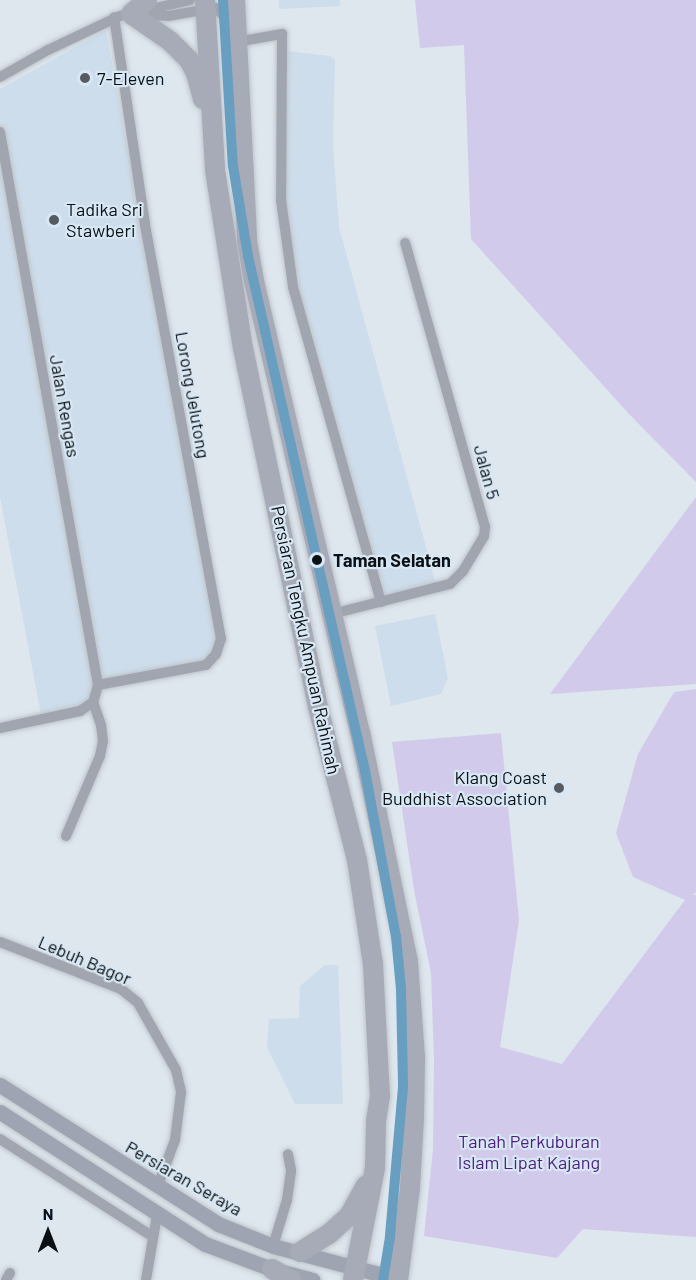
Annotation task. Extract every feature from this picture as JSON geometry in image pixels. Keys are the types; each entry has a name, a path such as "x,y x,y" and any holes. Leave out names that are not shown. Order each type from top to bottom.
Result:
{"highway":[{"path":"122,15 147,0"},
{"name":"Persiaran Tengku Ampuan Rahimah","path":"235,0 247,241 269,350 383,835 408,962 415,1057 414,1118 410,1188 398,1280"},
{"name":"Persiaran Tengku Ampuan Rahimah","path":"200,3 215,170 243,348 318,707 357,860 373,964 380,1096 376,1122 375,1168 354,1273"},
{"path":"122,15 170,41 189,60 196,73 204,104 215,170"},
{"path":"300,1252 328,1234 349,1216 375,1168"},
{"path":"271,1274 291,1280"}],"main road":[{"name":"Persiaran Seraya","path":"0,1085 157,1188 218,1224 354,1273 398,1280"},
{"path":"0,1112 205,1244 271,1274 314,1280"},
{"path":"53,1146 66,1128"}],"street":[{"path":"122,15 168,16 200,3"},
{"path":"0,77 122,15 200,3 221,11 236,37 282,34 280,200 293,287 381,602"},
{"name":"Lorong Jelutong","path":"98,685 206,665 216,654 221,639 146,224 122,15"},
{"name":"Jalan Rengas","path":"0,132 98,685"},
{"name":"Jalan 5","path":"332,614 441,587 457,579 484,536 485,527 405,243"},
{"path":"66,836 100,756 103,741 101,725 93,702 98,685"},
{"path":"0,728 80,711 93,702"},
{"name":"Lebuh Bagor","path":"0,942 121,989 138,1003 176,1070 181,1092 175,1140 157,1188"},
{"path":"0,1139 153,1237"},
{"path":"273,1245 287,1200 291,1170 288,1154"},
{"path":"146,1280 157,1215"}],"shaded area":[{"path":"279,0 340,0 340,6 279,9"},
{"path":"106,30 216,637 213,650 204,661 93,682 88,700 78,707 41,715 0,497 0,89"},
{"path":"286,51 330,56 335,60 333,145 339,227 436,584 384,595 298,286 286,204"},
{"path":"435,614 448,678 441,694 391,706 375,626"},
{"path":"325,965 338,965 343,1104 295,1104 267,1047 269,1019 299,1018 300,986"}],"green space":[{"path":"415,0 696,0 696,482 629,414 471,239 464,45 420,48"},
{"path":"696,497 696,684 550,694"},
{"name":"Tanah Perkuburan Islam Lipat Kajang","path":"696,689 696,892 693,895 696,895 696,1237 583,1229 557,1258 424,1236 433,1149 434,1060 431,973 414,890 392,742 501,733 519,920 500,1047 562,1064 685,900 633,877 616,833 638,754 674,692"}],"transit line":[{"path":"223,0 233,166 248,256 365,771 396,936 401,989 403,1087 390,1237 383,1280"}],"place":[{"name":"7-Eleven","path":"85,78"},
{"name":"Tadika Sri Stawberi","path":"54,220"},
{"name":"Taman Selatan","path":"317,560"},
{"name":"Klang Coast Buddhist Association","path":"559,788"}]}
